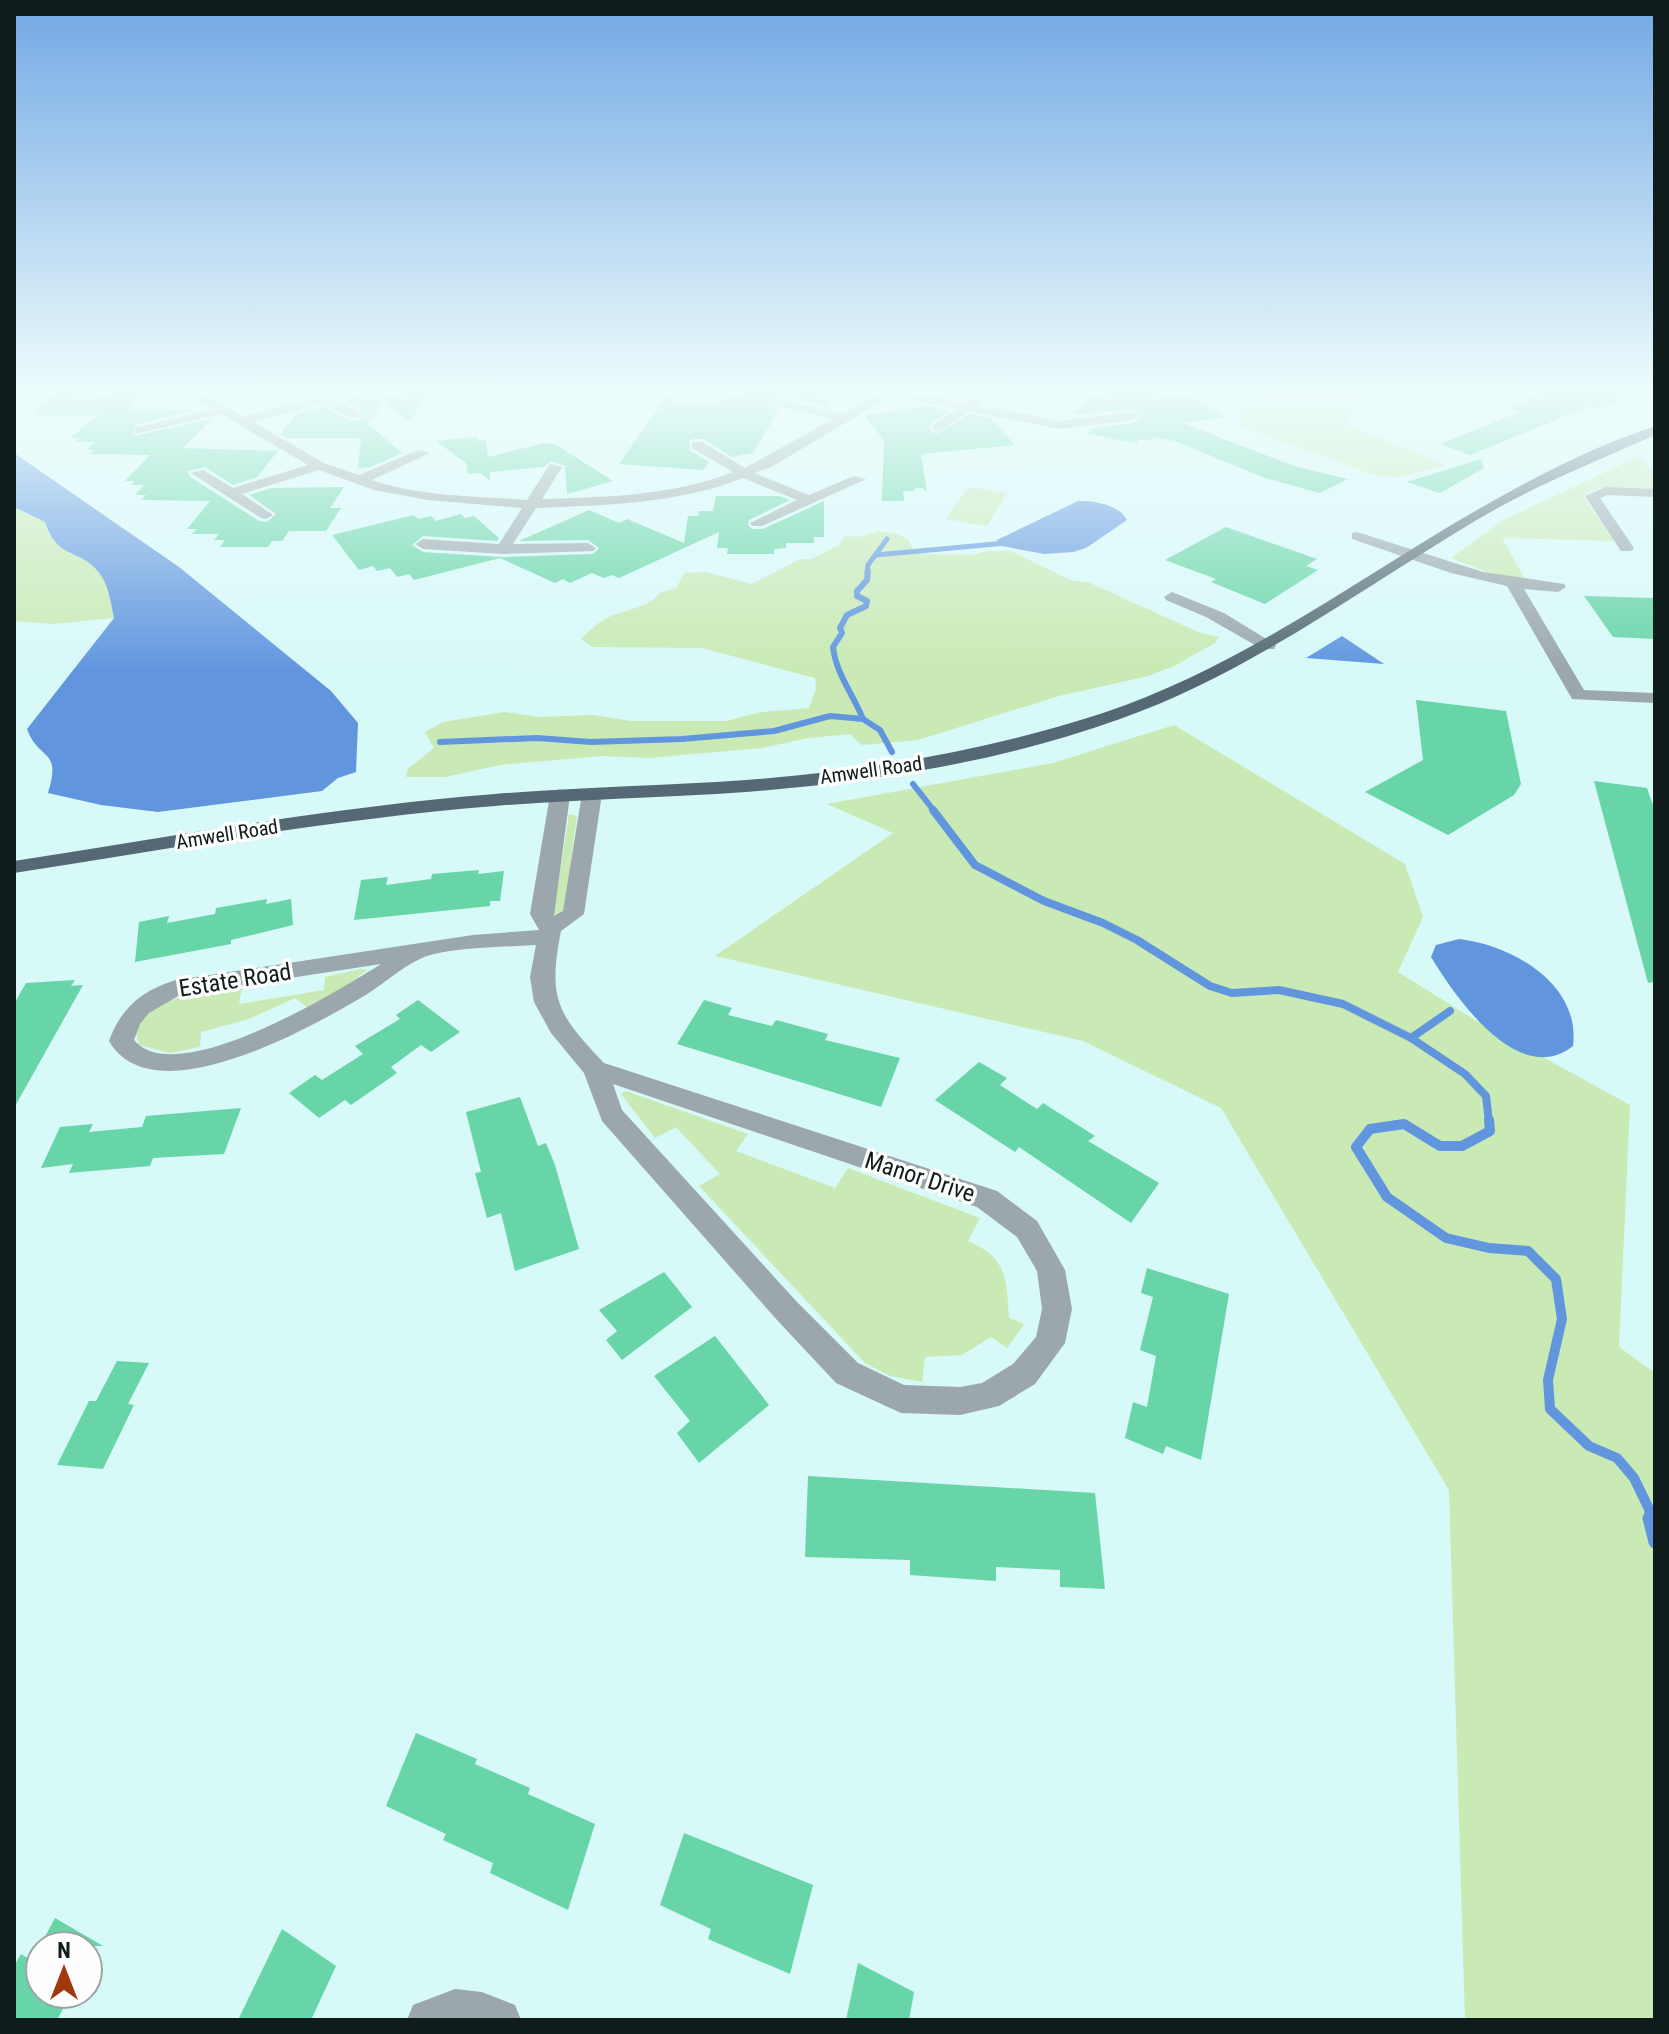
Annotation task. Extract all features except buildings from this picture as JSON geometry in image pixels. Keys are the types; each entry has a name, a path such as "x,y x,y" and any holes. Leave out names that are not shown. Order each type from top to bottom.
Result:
{"main road":[{"name":"Amwell Road","path":"14,867 381,812 560,795 748,786 938,761 1109,717 1196,683 1277,640 1500,501 1544,481"}],"street":[{"path":"211,481 266,515"},
{"path":"232,493 271,481"},
{"path":"358,481 428,496 529,504 598,503 659,496 717,481"},
{"path":"503,549 545,481"},
{"path":"761,481 809,500"},
{"path":"757,523 854,481"},
{"path":"1626,548 1592,496 1606,491 1655,493"},
{"path":"1357,536 1472,576 1514,585 1558,587"},
{"path":"423,544 503,549 588,548"},
{"path":"1514,585 1578,695 1654,700"},
{"path":"1172,597 1228,622 1242,634 1277,640"},
{"path":"550,932 573,914 592,794"},
{"name":"Manor Drive","path":"560,795 541,914 550,932 541,981 550,1011 566,1038 595,1069 611,1114 787,1311 847,1373 901,1399 960,1401 988,1396 1024,1374 1050,1343 1057,1309 1051,1270 1027,1229 987,1199 595,1069"},
{"name":"Estate Road","path":"414,952 369,984 292,1026 236,1049 160,1063 135,1057 121,1041 126,1024 138,1007 176,988 473,942 550,932"},
{"path":"428,2020 442,2012 476,2011 500,2020"}],"green space":[{"path":"1587,481 1655,481 1655,490 1600,488 1586,493 1584,498 1614,539 1612,541 1502,538 1526,581 1500,577 1451,558 1505,519"},
{"path":"969,487 1007,493 987,526 946,519"},
{"path":"14,507 45,522 59,546 99,571 108,590 114,618 53,624 14,621"},
{"path":"878,531 908,539 915,554 972,555 987,551 1011,551 1072,581 1088,582 1198,632 1219,637 1215,643 1174,666 1148,676 1059,696 918,740 862,745 850,734 808,738 762,748 649,758 601,756 500,765 445,777 406,777 408,769 434,748 425,732 443,722 505,712 539,717 593,715 631,721 726,721 761,712 809,708 816,689 815,678 702,648 593,647 581,639 607,618 643,605 659,593 677,587 684,573 706,572 752,584 800,559 811,559 838,546 845,536 859,537"},
{"path":"1174,725 1405,864 1423,917 1398,972 1475,1020 1630,1105 1619,1347 1655,1373 1655,2020 1465,2020 1449,1490 1221,1108 1083,1041 715,956 893,833 827,804 1053,763"},
{"path":"569,814 577,816 564,912 553,917"},
{"path":"367,970 343,988 307,1007 295,998 249,1019 201,1032 200,1047 170,1053 139,1045 136,1032 144,1019 154,1009 181,997 242,988 239,1004 324,990 325,977"},
{"path":"626,1091 748,1134 736,1151 835,1188 848,1168 980,1218 968,1241 998,1263 1005,1281 1009,1318 1024,1324 1007,1348 991,1337 962,1355 925,1357 922,1382 890,1376 865,1363 699,1186 720,1174 676,1127 655,1138 621,1094"}],"water":[{"path":"14,481 54,481 179,567 331,691 358,723 356,772 338,778 322,791 158,812 101,805 48,793 52,778 51,761 27,729 114,618 106,586 96,569 89,562 61,548 45,522 14,507"},
{"path":"1078,501 1106,504 1127,520 1086,548 1073,552 1044,554 997,545 997,540"},
{"path":"1342,636 1384,664 1306,658"},
{"path":"1459,939 1479,943 1520,959 1554,986 1566,1004 1573,1024 1573,1046 1552,1056 1532,1056 1511,1048 1491,1033 1456,994 1431,957 1436,945"}],"waterway":[{"path":"867,573 868,565 887,539"},
{"path":"876,555 1006,543"},
{"path":"863,719 841,675 833,647 842,633 840,628 847,615 866,606 867,601 857,596 857,591 867,580 868,571"},
{"path":"440,742 537,738 591,742 682,739 774,731 830,716 863,719"},
{"path":"863,719 880,730 892,752"},
{"path":"913,784 935,812"},
{"path":"933,810 975,865 1044,901 1103,923 1137,940 1210,986 1232,993 1279,990 1343,1004 1411,1038"},
{"path":"1411,1038 1450,1011"},
{"path":"1411,1038 1465,1074 1486,1096 1489,1122"},
{"path":"1489,1120 1490,1131 1462,1146 1440,1146 1404,1124 1370,1129 1356,1147 1387,1197 1446,1238 1489,1248 1528,1251 1556,1279 1562,1319 1548,1380 1550,1409 1589,1446 1617,1458 1634,1478 1649,1509 1650,1520"},
{"path":"1649,1518 1655,1542"}]}
